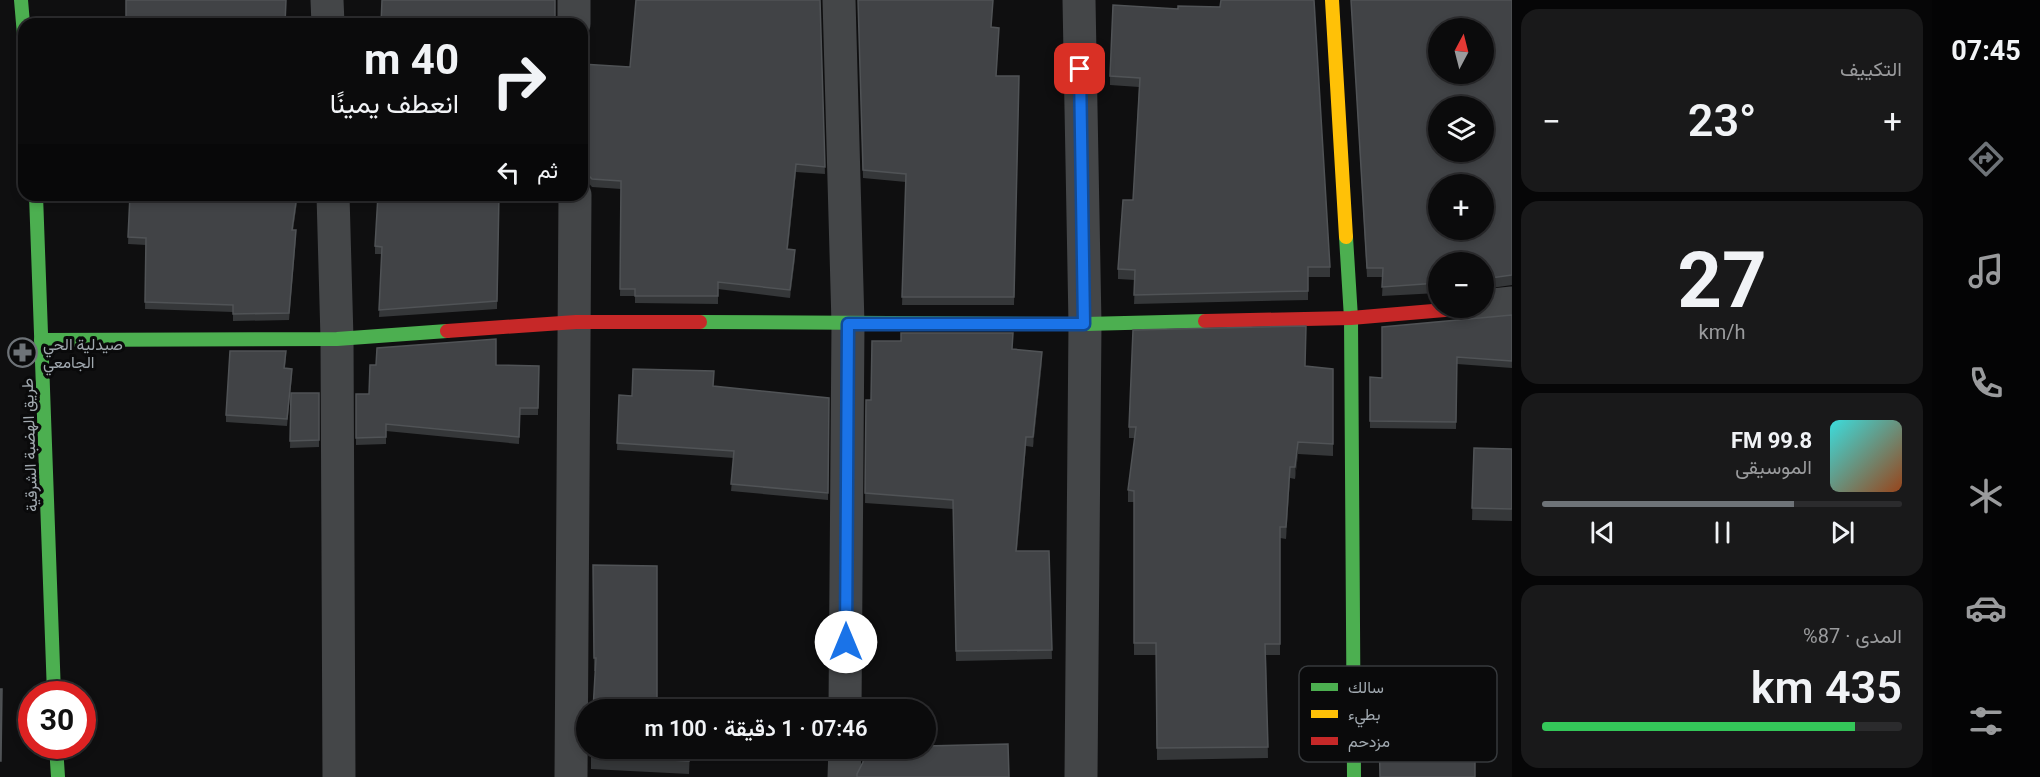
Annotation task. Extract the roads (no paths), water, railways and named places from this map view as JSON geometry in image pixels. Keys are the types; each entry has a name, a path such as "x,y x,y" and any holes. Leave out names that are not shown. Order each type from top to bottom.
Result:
{"street":[{"path":"21,0 23,18"},
{"path":"327,0 328,18"},
{"path":"574,0 574,18"},
{"path":"839,0 848,324 845,699"},
{"path":"1079,0 1084,324 1081,777"},
{"path":"1332,0 1351,318 1353,666"},
{"name":"طريق الهضبة الشرقية","path":"36,201 54,681"},
{"path":"333,201 337,339 339,777"},
{"path":"571,777 576,322 575,201"},
{"path":"1494,305 1512,303"},
{"path":"41,340 337,339 576,322 1084,324 1351,318 1428,311"},
{"path":"57,759 58,777"},
{"path":"844,777 845,759"},
{"path":"1354,762 1354,777"}],"place":[{"name":"صيدلية الحي الجامعي","path":"22,353"}]}
